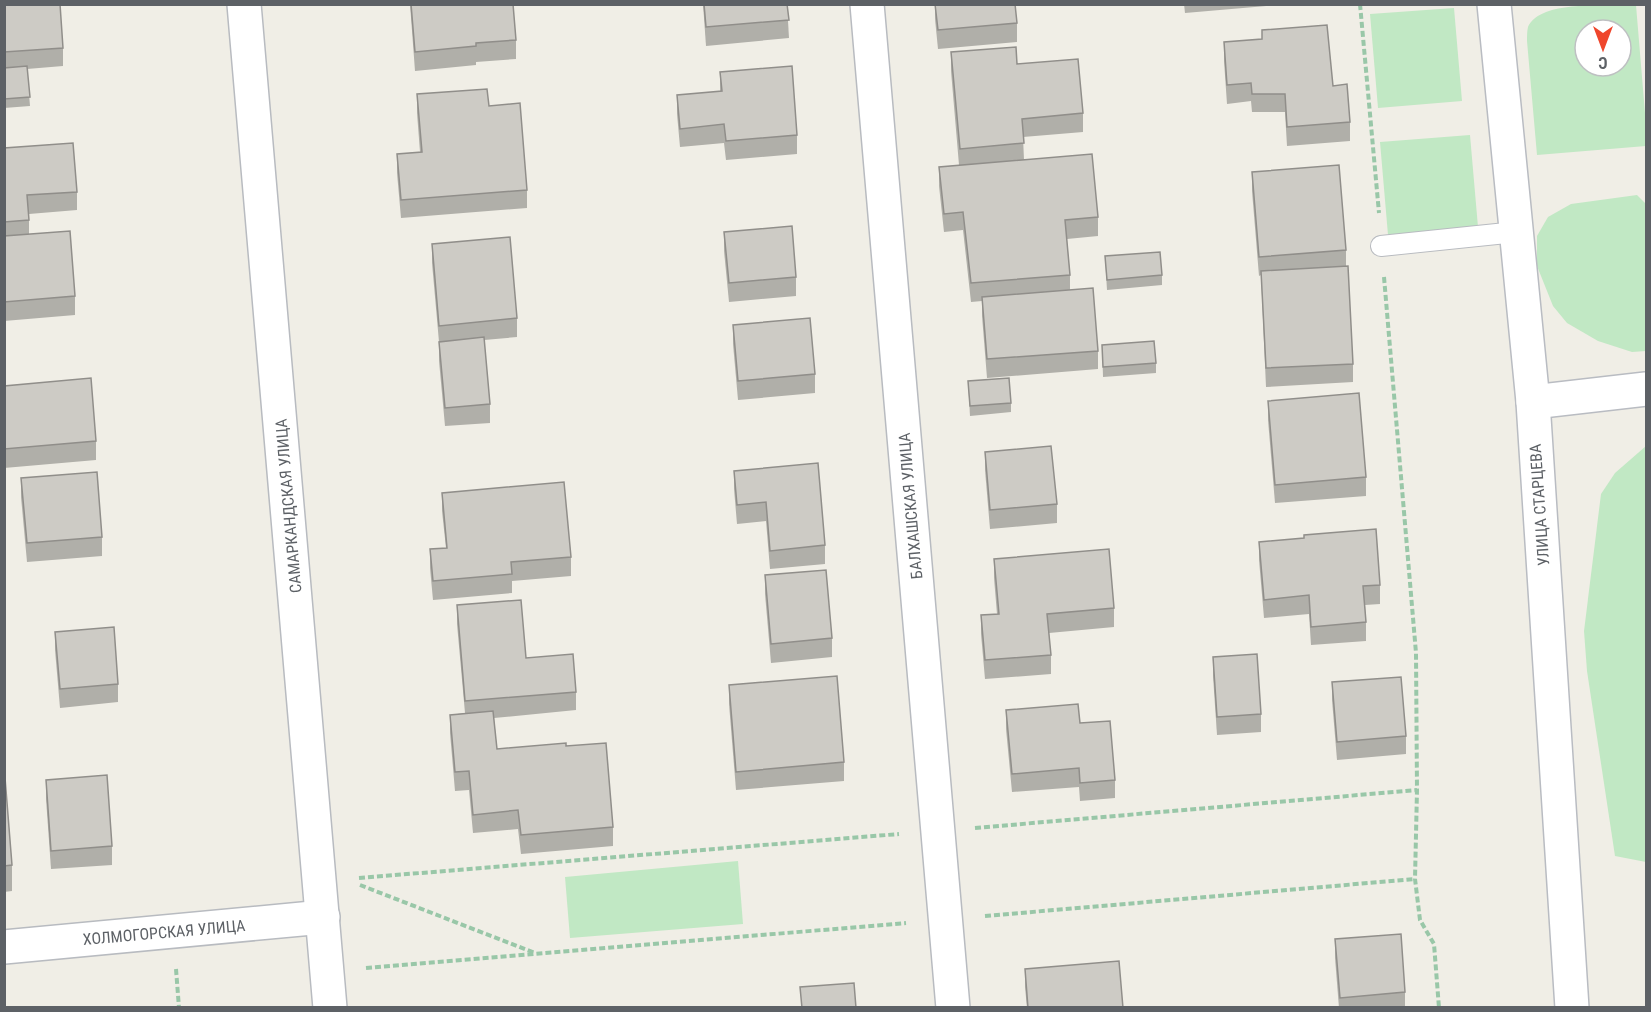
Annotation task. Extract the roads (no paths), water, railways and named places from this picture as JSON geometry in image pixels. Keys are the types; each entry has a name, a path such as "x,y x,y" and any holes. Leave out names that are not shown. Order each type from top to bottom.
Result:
{"street":[{"name":"САМАРКАНДСКАЯ УЛИЦА","path":"244,4 332,880 323,917 330,1008"},
{"name":"БАЛХАШСКАЯ УЛИЦА","path":"867,4 953,1008"},
{"name":"УЛИЦА СТАРЦЕВА","path":"1494,4 1533,402 1572,1008"},
{"path":"1533,402 1647,389"},
{"name":"ХОЛМОГОРСКАЯ УЛИЦА","path":"4,948 323,917"}],"lane":[{"path":"1382,246 1516,232"}]}
